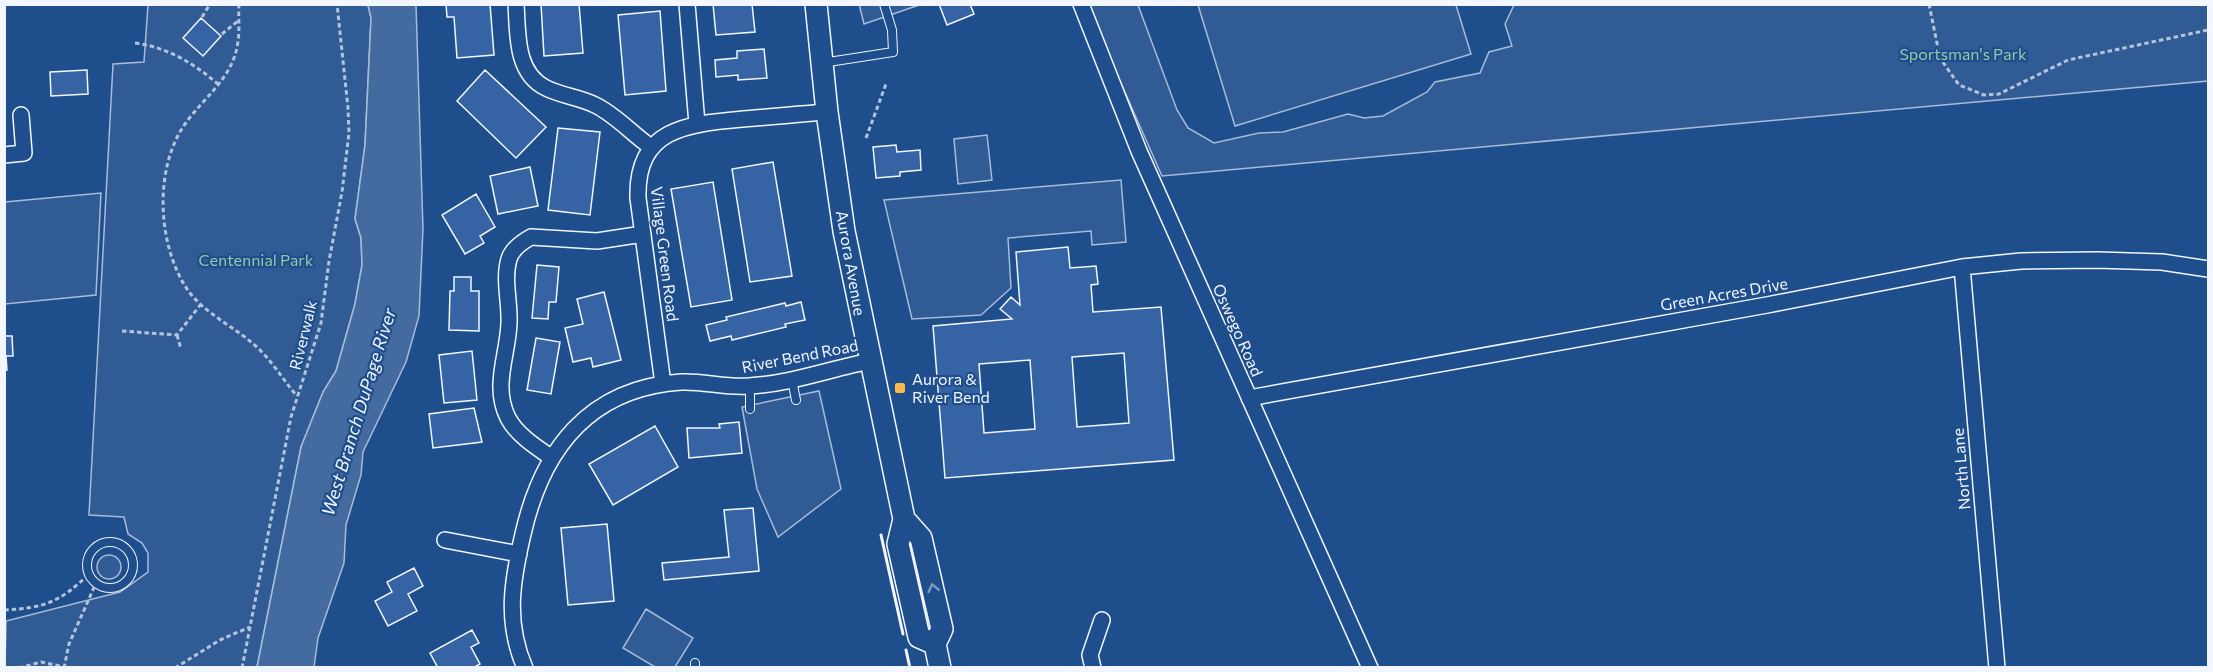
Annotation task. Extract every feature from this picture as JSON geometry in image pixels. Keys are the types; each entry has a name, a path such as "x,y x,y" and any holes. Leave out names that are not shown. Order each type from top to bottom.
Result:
{"main road":[{"name":"Aurora Avenue","path":"816,4 827,112 844,231 904,519 921,538 942,629 935,644 940,668"}],"street":[{"path":"516,4 520,52 526,70 545,88 580,98 605,110 651,147 678,128 698,124 827,112"},
{"path":"687,4 698,124"},
{"name":"Oswego Road","path":"1081,4 1139,151 1370,668"},
{"path":"4,155 24,153 21,115"},
{"name":"Village Green Road","path":"651,147 638,183 663,384"},
{"path":"552,458 518,430 509,418 504,405 501,379 509,325 507,279 509,258 522,242 531,237 597,241 643,234"},
{"name":"Green Acres Drive","path":"1249,398 1767,305 1962,267 2079,260 2162,262 2208,269"},
{"name":"North Lane","path":"1962,267 1996,668"},
{"name":"River Bend Road","path":"525,668 518,650 511,613 513,580 535,488 564,440 596,411 643,388 663,384 682,382 750,386 870,361"},
{"path":"445,540 519,554"},
{"path":"1093,668 1090,655 1102,620"}],"lane":[{"path":"822,63 893,52 892,30 884,4"},
{"path":"792,378 796,400"},
{"path":"750,386 750,409"},
{"path":"118,543 130,553 133,568 125,582 111,588 96,583 89,574 87,561 98,545 118,543"}],"path":[{"path":"202,17 210,4"},
{"path":"239,4 236,52 219,85 184,125 176,139 164,192 166,232 173,261 188,290 201,304 260,350 297,396"},
{"name":"Riverwalk","path":"242,668 297,396 306,376 321,323 329,261 347,160 348,108 337,4"},
{"path":"1929,4 1940,58 1959,85 1984,95 2008,90 2068,60 2208,30"},
{"path":"222,34 238,21"},
{"path":"135,43 158,48 175,55 193,65 219,85"},
{"path":"866,138 886,84"},
{"path":"177,335 201,304"},
{"path":"122,331 177,335"},
{"path":"177,335 181,349"},
{"path":"4,610 45,606 60,599 89,574"},
{"path":"19,668 41,662 65,667 69,644 96,583"},
{"path":"175,668 220,640 250,627"}],"shaded area":[{"path":"859,4 919,5 864,24"},
{"name":"Centennial Park","path":"148,5 368,5 371,18 365,145 355,219 361,238 362,265 355,304 336,371 323,392 301,447 257,667 5,668 6,621 120,592 148,572 148,553 142,543 128,534 124,517 89,515 113,64 144,62"},
{"path":"1090,5 1138,5 1177,110 1188,128 1214,143 1259,133 1283,132 1348,114 1364,118 1383,116 1427,92 1435,82 1480,73 1489,52 1512,46 1505,24 1514,5 2208,5 2208,81 1162,176 1108,54"},
{"path":"1198,5 1456,5 1471,54 1235,126"},
{"path":"987,135 992,180 958,184 954,139"},
{"path":"1121,180 1126,242 1092,245 1091,231 1008,238 1011,288 981,315 912,319 884,200"},
{"path":"101,193 96,295 5,304 5,202"},
{"path":"819,391 841,489 778,537 757,489 742,407"},
{"path":"104,555 114,555 121,562 121,572 114,579 104,579 97,572 97,562"},
{"path":"646,609 693,638 675,667 655,667 623,648"}],"water":[{"name":"West Branch DuPage River","path":"368,5 416,5 423,229 419,316 406,362 363,452 361,475 346,525 344,563 318,638 314,667 257,667 301,447 323,392 336,371 355,304 362,265 361,238 355,219 365,145 371,18"}],"building":[{"path":"446,4 490,4 494,55 457,58 454,17 447,17"},
{"path":"541,4 579,4 583,53 544,56"},
{"path":"713,4 752,4 755,32 716,35"},
{"path":"939,4 970,4 974,14 947,25"},
{"path":"660,11 666,91 625,95 618,15"},
{"path":"201,18 221,36 203,56 183,38"},
{"path":"764,49 767,78 738,80 738,75 716,77 715,60 737,58 737,51"},
{"path":"87,70 88,94 51,96 50,72"},
{"path":"485,70 546,127 516,158 457,101"},
{"path":"558,128 600,132 590,215 548,210"},
{"path":"896,145 897,152 920,150 921,170 900,172 900,176 876,178 873,147"},
{"path":"773,162 792,276 750,282 732,169"},
{"path":"530,167 538,206 498,214 490,176"},
{"path":"713,182 732,300 691,307 671,189"},
{"path":"476,194 495,227 480,236 484,243 465,254 442,215"},
{"path":"1068,247 1070,268 1096,266 1098,284 1091,285 1093,312 1161,307 1174,460 945,478 933,326 1012,319 1000,309 1011,297 1020,305 1016,252","holes":["1124,353 1129,423 1077,427 1072,357","1030,360 1035,429 984,433 979,364"]},
{"path":"537,265 559,267 556,302 549,302 548,319 532,318"},
{"path":"454,277 471,277 471,291 479,291 479,331 449,330 450,291 454,291"},
{"path":"604,292 621,360 593,367 591,358 573,362 565,328 583,324 577,299"},
{"path":"801,302 805,320 732,340 731,336 710,341 706,325 727,320 726,317 785,303 786,306"},
{"path":"4,336 12,336 13,356 6,356 7,370 4,370"},
{"path":"536,338 560,342 551,394 527,390"},
{"path":"472,351 477,400 444,403 439,355"},
{"path":"474,408 482,442 433,448 429,414"},
{"path":"739,422 742,453 689,458 687,428 720,428 719,424"},
{"path":"655,426 678,467 613,505 589,464"},
{"path":"753,508 759,571 664,580 662,563 729,557 724,510"},
{"path":"607,524 614,601 568,605 561,528"},
{"path":"414,568 423,586 408,594 417,611 388,626 375,601 392,592 387,582"},
{"path":"472,630 479,643 471,647 480,664 473,668 438,668 430,653"}],"wall":[{"path":"881,535 903,634"},
{"path":"906,650 910,668"}],"place":[{"name":"Aurora & River Bend","path":"900,388"}],"park label":[{"name":"Sportsman's Park","path":"1963,54"}]}
